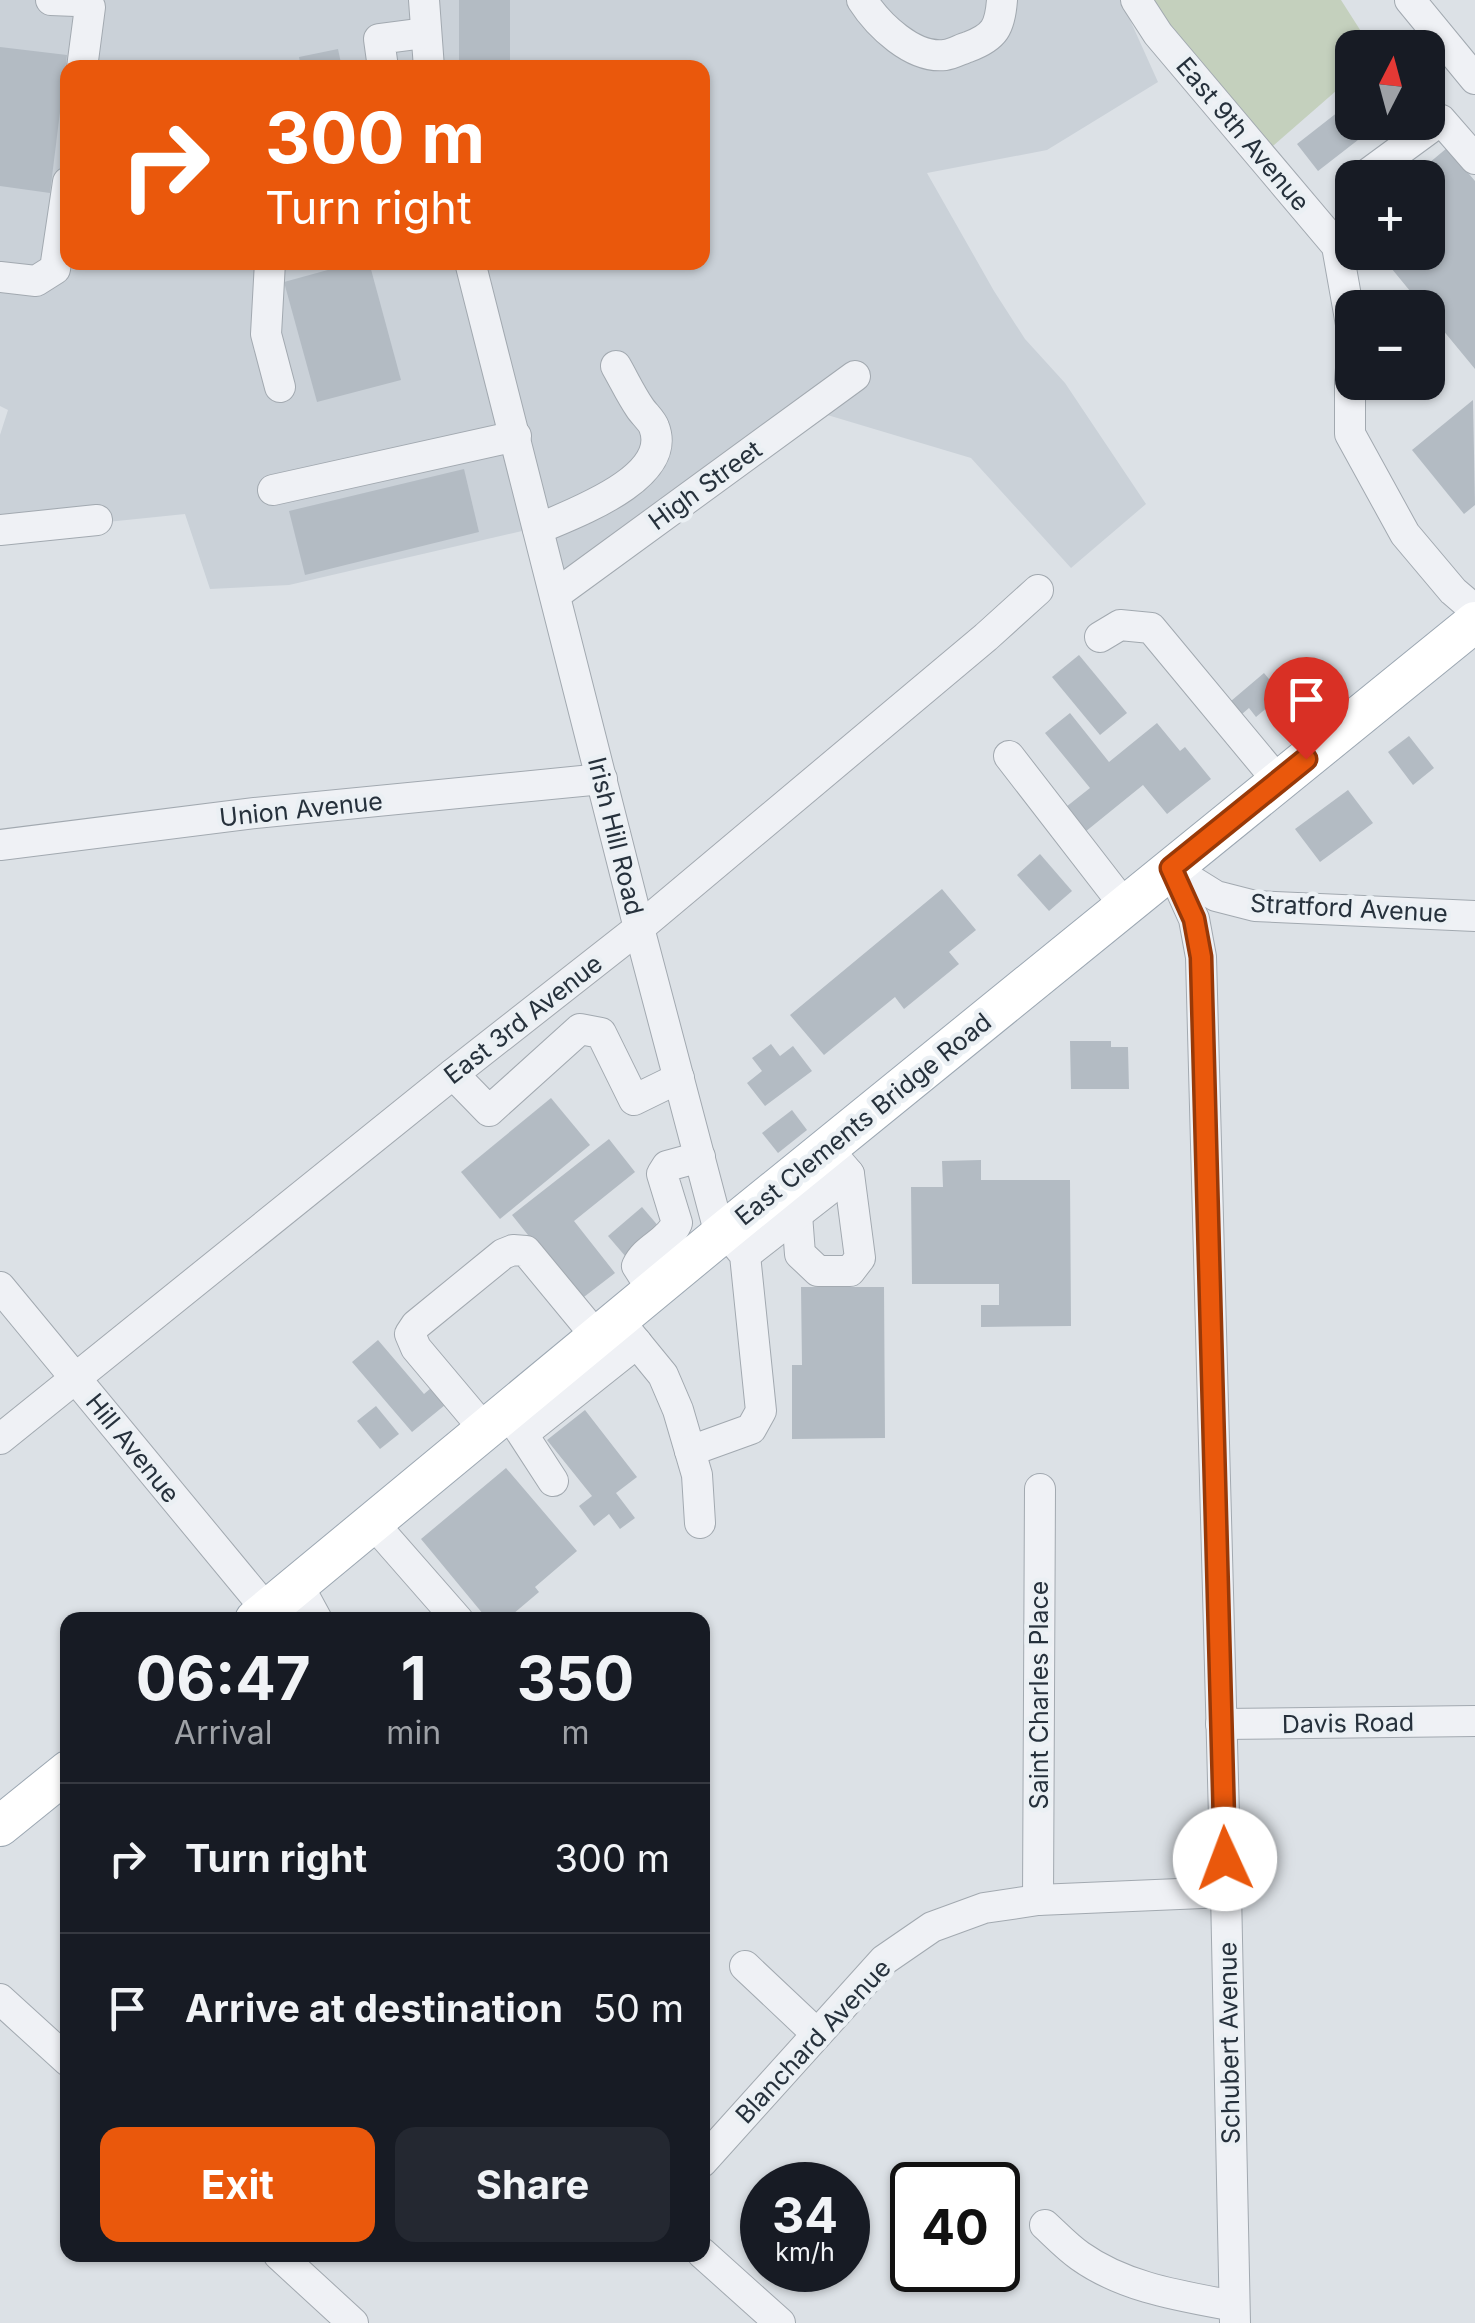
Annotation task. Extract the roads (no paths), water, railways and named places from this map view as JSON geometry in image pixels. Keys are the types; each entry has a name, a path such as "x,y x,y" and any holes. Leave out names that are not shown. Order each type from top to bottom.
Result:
{"main road":[{"name":"East Clements Bridge Road","path":"265,1612 617,1333 654,1290 786,1202 838,1161 1124,906 1475,622"},
{"path":"0,1826 60,1778"}],"street":[{"path":"50,0 76,1 90,7 83,60"},
{"path":"424,0 428,60"},
{"path":"862,0 896,38 916,50 944,56 985,40 1001,22 1002,0"},
{"name":"East 9th Avenue","path":"1136,0 1158,34 1338,246 1345,290"},
{"path":"1426,6 1475,79"},
{"path":"382,60 379,40 425,33"},
{"path":"1386,160 1441,120 1475,159"},
{"path":"0,277 36,282 55,269 60,236"},
{"path":"270,270 266,334 280,387"},
{"name":"Irish Hill Road","path":"472,270 639,928 700,1157 730,1240 761,1411 751,1429 690,1451"},
{"path":"538,529 608,496 647,468 656,446 654,427 616,366"},
{"name":"High Street","path":"555,595 855,376"},
{"path":"1351,400 1350,434 1405,534 1453,592 1475,610"},
{"path":"273,490 516,436"},
{"path":"0,530 97,520"},
{"name":"East 3rd Avenue","path":"0,1439 639,928 1038,590"},
{"path":"1100,636 1120,625 1151,628 1278,781"},
{"path":"1009,756 1124,906"},
{"name":"Union Avenue","path":"0,845 602,779"},
{"name":"Stratford Avenue","path":"1171,868 1216,896 1255,906 1475,916"},
{"name":"Schubert Avenue","path":"1171,868 1194,919 1201,957 1234,2314"},
{"path":"453,1074 489,1111 580,1029 602,1034 634,1100 679,1078"},
{"path":"654,1290 636,1266 641,1256 672,1235 677,1223 662,1174 666,1166 700,1157"},
{"path":"786,1202 800,1254 818,1272 850,1270 860,1258 838,1161"},
{"path":"553,1480 505,1425 416,1348 410,1334 503,1254 513,1250 526,1252 663,1375 697,1475 700,1523"},
{"name":"Hill Avenue","path":"0,1286 259,1612"},
{"name":"Saint Charles Place","path":"1038,1900 1040,1489"},
{"path":"373,1523 451,1612"},
{"path":"298,1584 314,1612"},
{"name":"Davis Road","path":"1221,1724 1475,1722"},
{"name":"Blanchard Avenue","path":"710,2153 884,1960 932,1927 984,1908 1038,1900 1226,1892"},
{"path":"745,1966 818,2034"},
{"path":"0,1999 60,2054"},
{"path":"1045,2225 1079,2256 1120,2279 1234,2314"},
{"path":"710,2261 780,2323"},
{"path":"287,2262 354,2323"}]}
